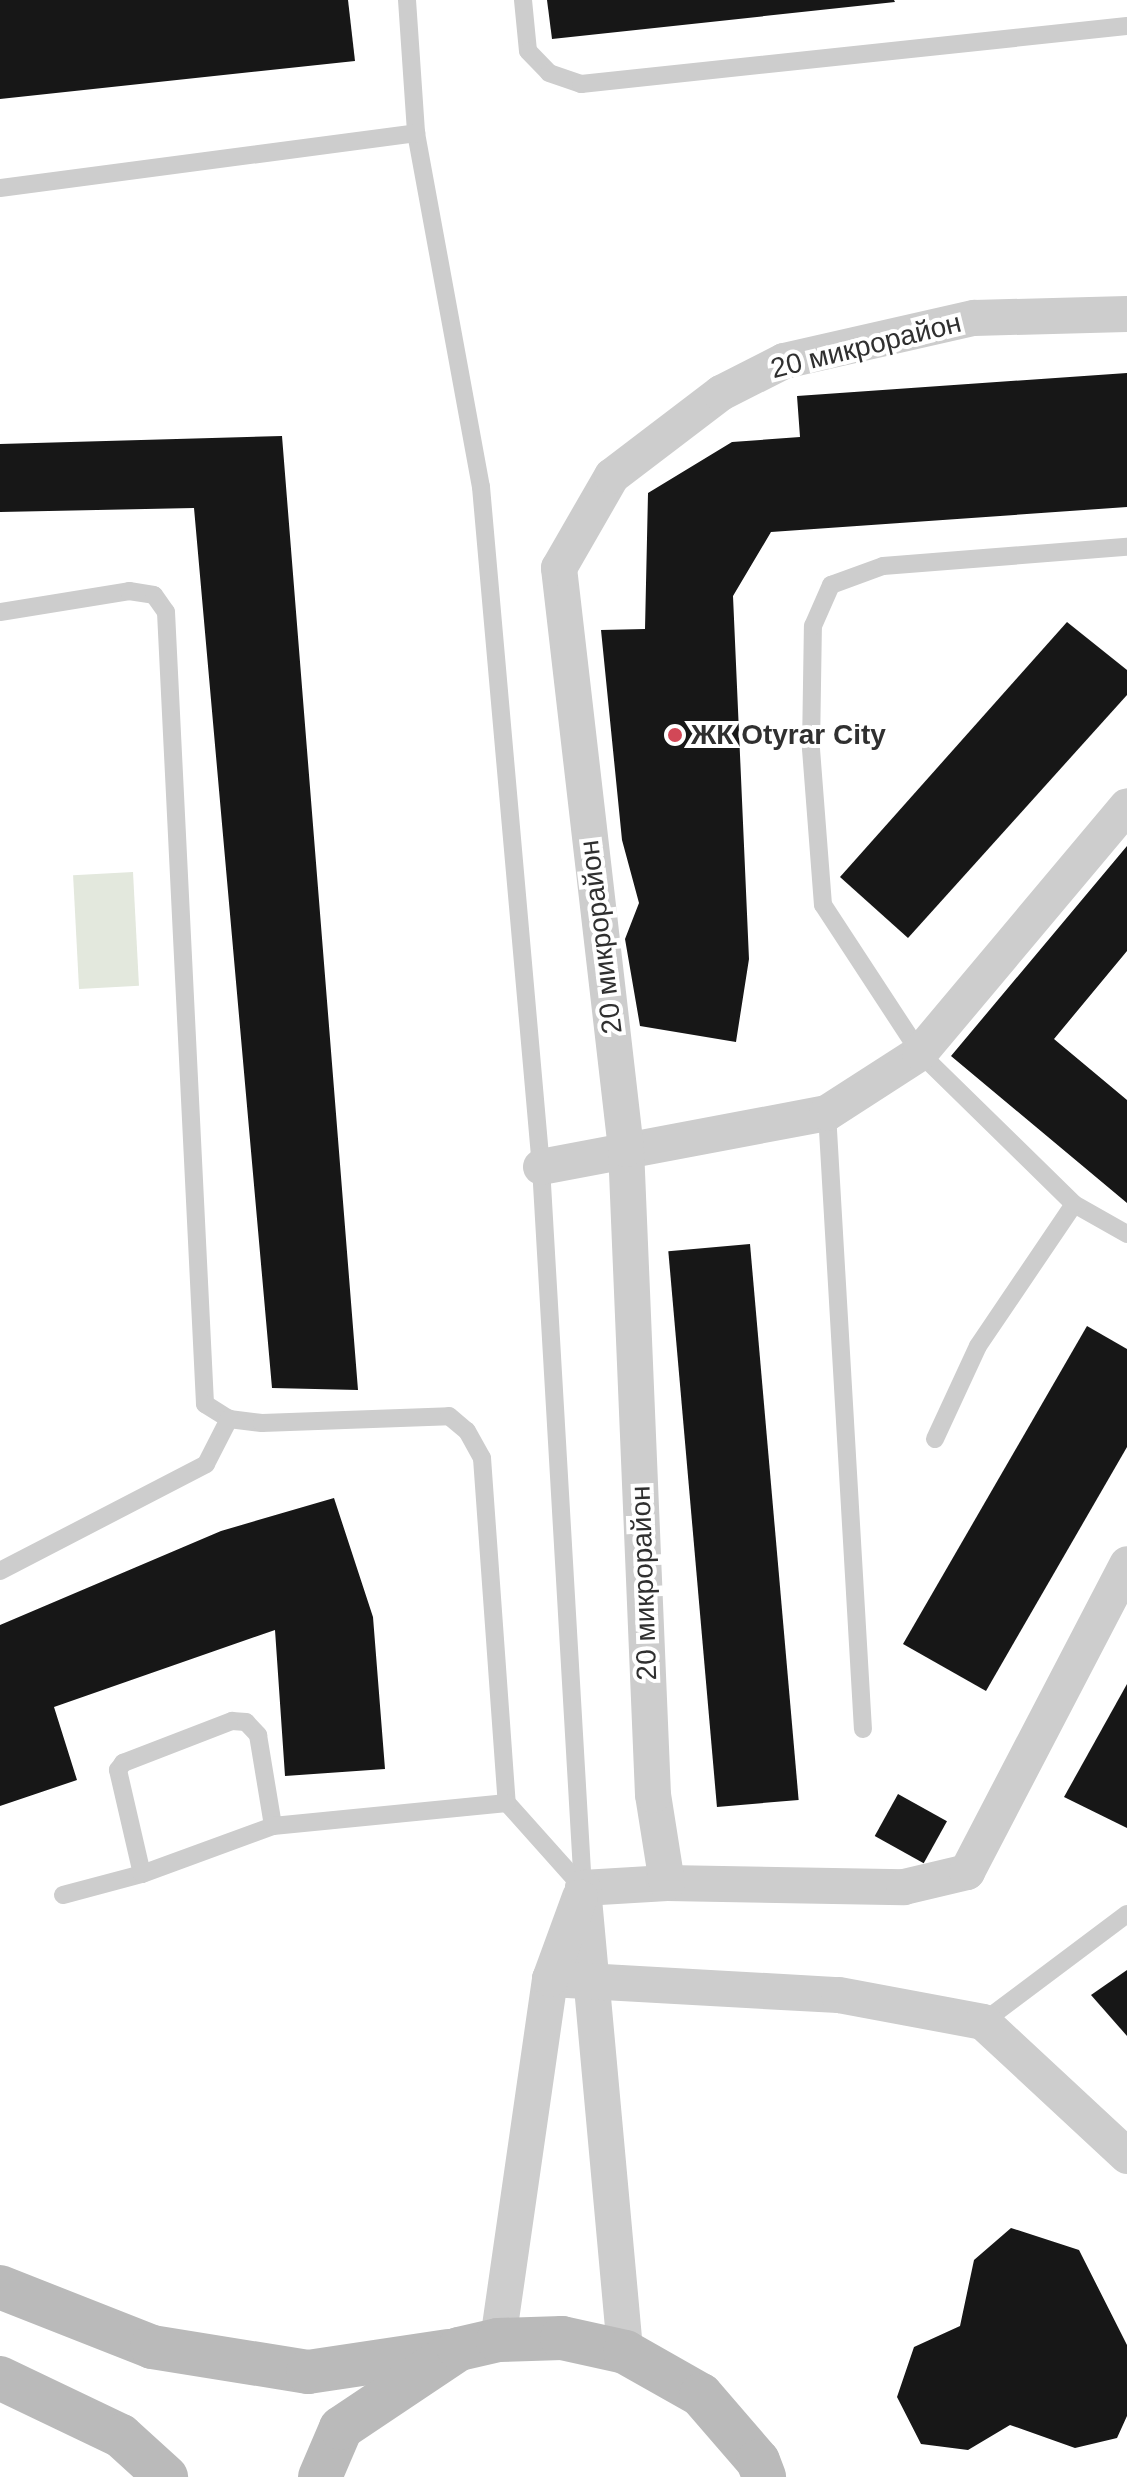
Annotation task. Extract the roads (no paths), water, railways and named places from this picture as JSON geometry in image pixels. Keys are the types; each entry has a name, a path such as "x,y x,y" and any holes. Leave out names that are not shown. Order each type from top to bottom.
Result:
{"main road":[{"path":"0,2287 152,2347 308,2372 478,2345 562,2338 625,2352 701,2395 758,2461 764,2477"},
{"path":"320,2477 341,2428 478,2345"},
{"path":"0,2378 121,2436 166,2477"}],"street":[{"name":"20 микрорайон","path":"667,1883 653,1795 626,1149 559,568 612,476 721,393 784,361 974,318 1127,314"},
{"path":"541,1167 827,1113 920,1053 1127,806"},
{"path":"583,1888 667,1883 904,1887 967,1872 1127,1564"},
{"path":"478,2345 550,1979 583,1888"},
{"path":"583,1888 625,2352"},
{"path":"550,1979 839,1995 983,2022 1127,2156"}],"lane":[{"path":"407,0 416,133 481,487 541,1167 583,1888"},
{"path":"523,0 528,51 549,73 581,84 1127,26"},
{"path":"0,188 416,133"},
{"path":"1127,547 883,566 831,585 813,626 811,748 823,905 920,1053 1074,1204 1127,1234"},
{"path":"0,612 129,591 154,595 166,612 205,1404 229,1419 262,1423 449,1416 467,1431 482,1458 507,1803 583,1888"},
{"path":"827,1113 863,1729"},
{"path":"935,1439 978,1346 1074,1204"},
{"path":"0,1571 206,1464 229,1419"},
{"path":"142,1874 118,1770 123,1763 232,1721 246,1722 258,1735 273,1826"},
{"path":"63,1895 142,1874 273,1826 507,1803"},
{"path":"983,2022 1127,1914"}],"place":[{"name":"ЖК Otyrar City","path":"675,735"}]}
